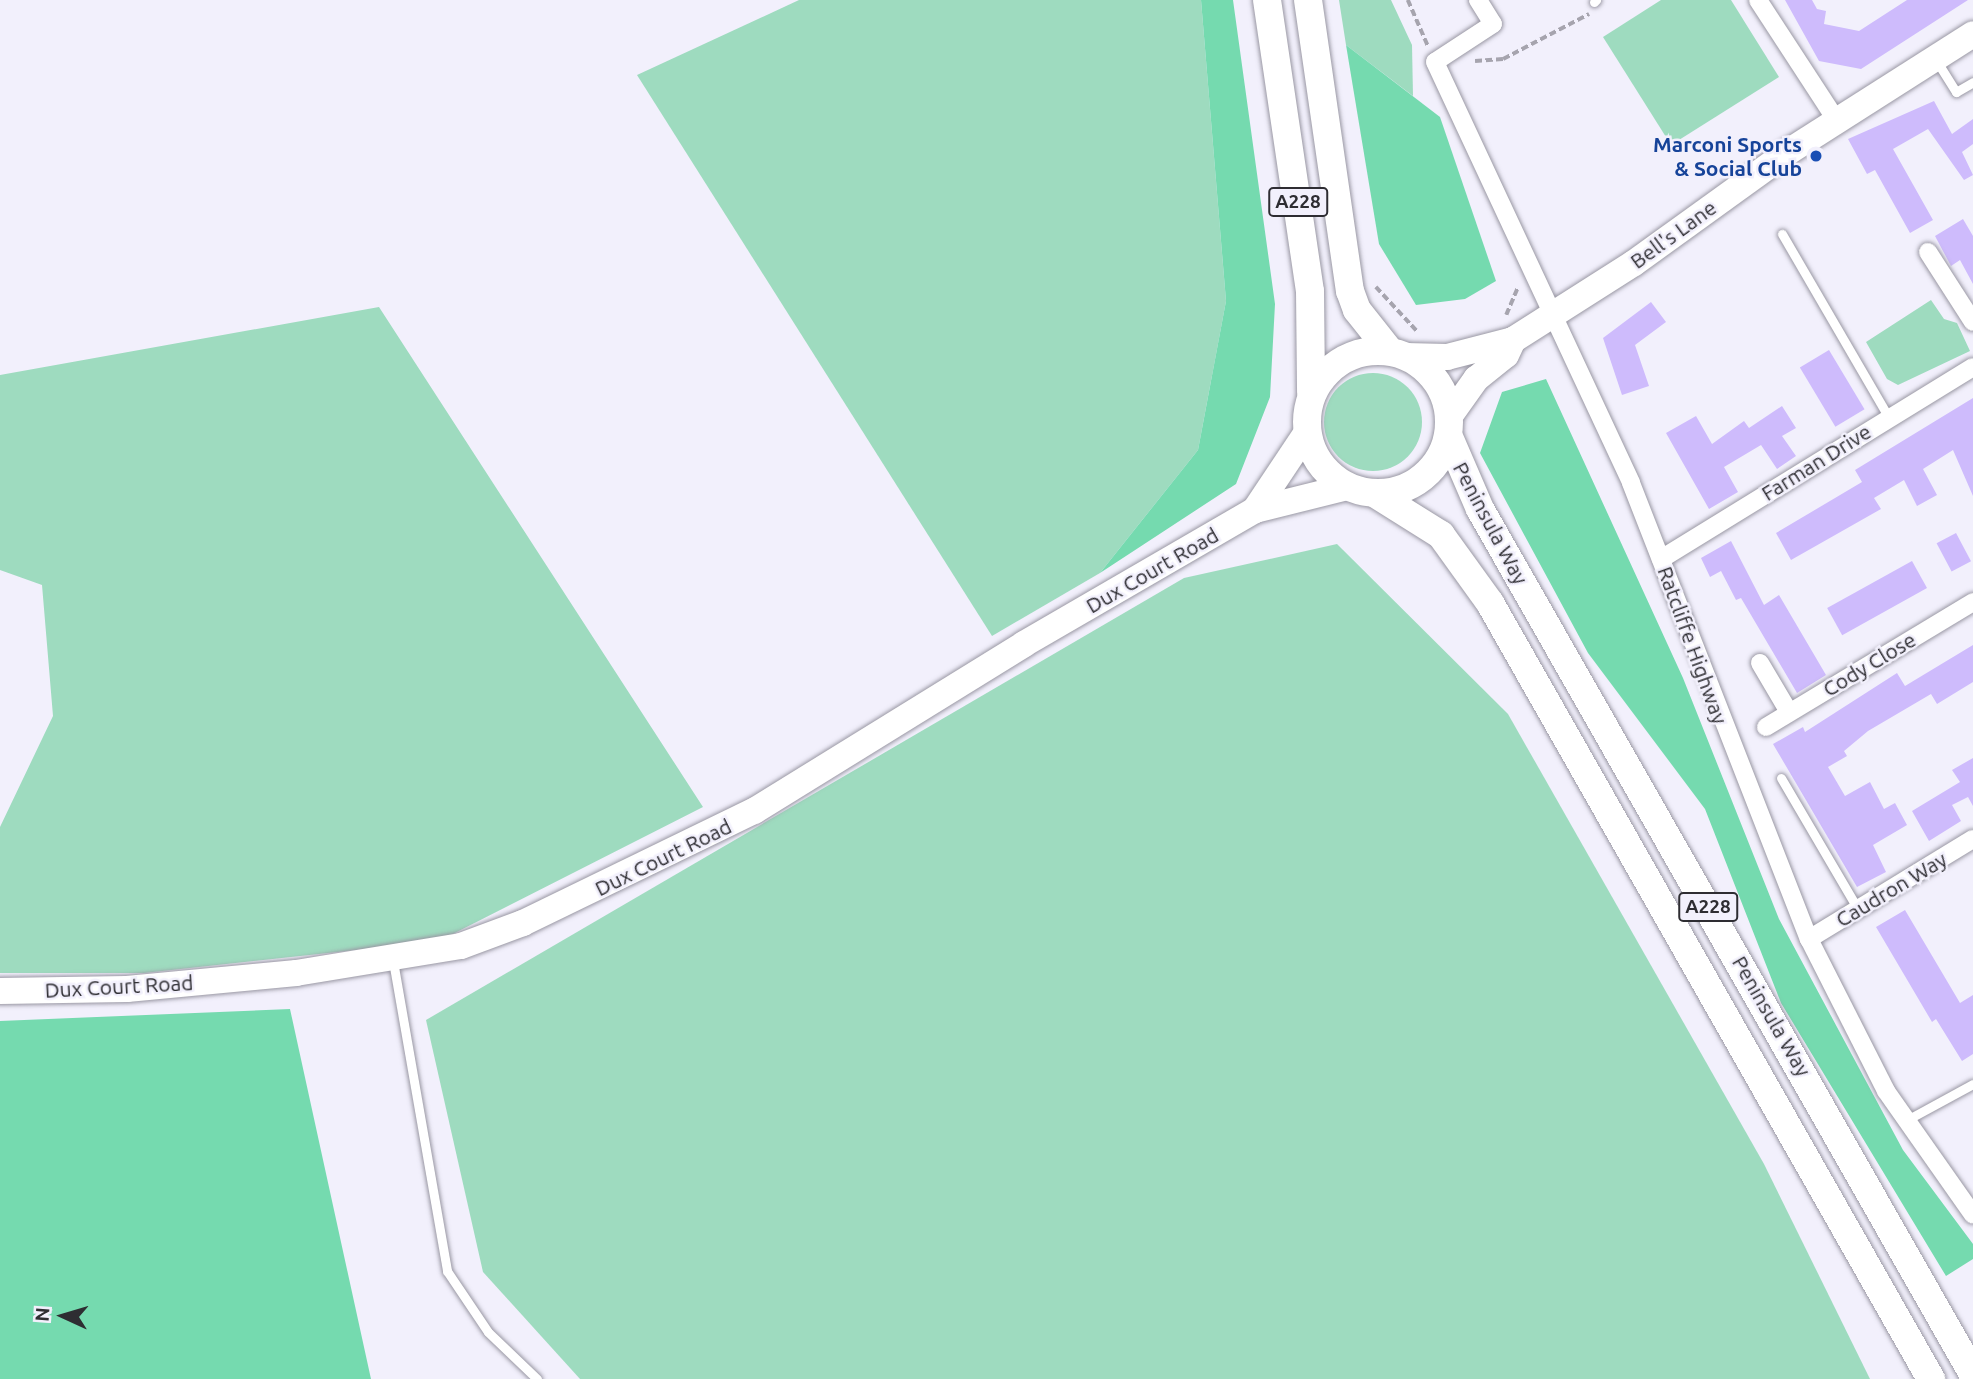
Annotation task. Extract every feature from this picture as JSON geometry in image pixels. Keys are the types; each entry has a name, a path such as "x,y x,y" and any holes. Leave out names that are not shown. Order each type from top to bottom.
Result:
{"main road":[{"name":"A228","path":"1267,0 1311,290 1314,363 1308,419"},
{"name":"A228","path":"1308,0 1350,291 1357,310 1397,353"},
{"path":"1397,353 1438,385 1449,427 1430,470 1413,484 1361,490 1324,470 1308,419 1325,373 1343,359 1397,353"},
{"name":"Peninsula Way","path":"1449,427 1480,509 1973,1374"},
{"name":"Peninsula Way","path":"1361,490 1415,513 1441,535 1490,603 1931,1379"}],"street":[{"path":"1435,62 1493,24 1478,0"},
{"path":"1761,1 1837,121"},
{"name":"Bell's Lane","path":"1397,353 1447,357 1506,330 1552,317 1837,121 1973,34"},
{"name":"Ratcliffe Highway","path":"1435,62 1536,277 1552,317 1605,424 1661,559 1809,939 1905,1121 1973,1215"},
{"path":"1928,252 1973,322"},
{"name":"Bell's Lane","path":"1449,427 1476,379 1506,355 1506,330"},
{"name":"Farman Drive","path":"1661,559 1888,416 1973,367"},
{"name":"Dux Court Road","path":"1255,510 1308,419"},
{"name":"Dux Court Road","path":"0,991 127,989 393,961 461,946 523,923 732,824 1255,510 1361,490"},
{"name":"Cody Close","path":"1766,727 1973,601"},
{"path":"1760,663 1790,712"},
{"name":"Caudron Way","path":"1809,939 1973,839"}],"lane":[{"path":"1935,58 1956,92 1973,82"},
{"path":"1782,234 1888,416"},
{"path":"1781,778 1858,909"},
{"path":"393,961 447,1271 488,1332 537,1379"},
{"path":"1905,1121 1973,1084"}],"path":[{"path":"1408,0 1435,62 1503,59 1592,13 1595,1"},
{"path":"1506,330 1518,286 1536,277"},
{"path":"1371,278 1404,323 1429,336"}],"green space":[{"path":"799,0 1201,0 1226,301 1198,450 1100,573 992,636 637,75"},
{"path":"1201,0 1233,0 1275,304 1270,397 1236,484 1100,573 1198,450 1226,301"},
{"path":"1339,0 1391,0 1412,45 1413,96 1346,45"},
{"path":"1661,0 1731,0 1779,77 1671,145 1603,37"},
{"path":"1346,45 1440,117 1496,281 1465,299 1416,305 1379,244"},
{"path":"1931,300 1944,319 1957,323 1970,351 1898,385 1887,379 1866,342"},
{"path":"379,307 703,807 439,941 144,973 0,973 0,827 53,716 42,585 0,570 0,375"},
{"path":"1373,373 1392,377 1408,387 1418,403 1422,422 1418,441 1408,457 1392,467 1373,471 1354,467 1338,457 1328,441 1324,422 1328,403 1338,387 1354,377"},
{"path":"1546,379 1683,678 1779,919 1903,1150 1973,1244 1973,1259 1946,1276 1781,1003 1705,809 1588,653 1480,453 1502,392"},
{"path":"1337,544 1508,714 1764,1164 1870,1379 580,1379 483,1272 426,1020 1184,578"},
{"path":"290,1009 371,1379 0,1379 0,1021"}],"building":[{"path":"1785,0 1812,0 1817,9 1826,11 1824,24 1859,31 1907,0 1968,0 1861,69 1819,61"},
{"path":"1934,101 1952,134 1973,119 1973,144 1962,152 1973,175 1964,180 1928,129 1893,149 1933,220 1910,233 1875,170 1867,174 1848,139"},
{"path":"1963,219 1973,236 1973,284 1960,260 1951,266 1935,236"},
{"path":"1651,302 1666,322 1635,345 1649,386 1622,395 1603,338"},
{"path":"1829,350 1865,409 1835,427 1800,368"},
{"path":"1973,398 1973,496 1953,450 1923,469 1937,495 1917,506 1904,480 1874,498 1881,509 1791,560 1776,533 1862,482 1855,470"},
{"path":"1782,406 1796,428 1782,436 1796,456 1777,469 1761,445 1724,467 1738,492 1709,509 1666,433 1696,416 1712,444 1744,421 1749,428"},
{"path":"1956,533 1971,561 1952,572 1937,543"},
{"path":"1731,541 1764,605 1779,595 1826,675 1797,693 1741,598 1736,600 1721,571 1710,577 1701,558"},
{"path":"1912,561 1927,588 1842,635 1827,608"},
{"path":"1973,645 1973,682 1937,704 1931,694 1868,731 1844,751 1847,756 1828,767 1845,796 1870,782 1884,809 1895,803 1907,825 1873,845 1886,872 1857,887 1773,744 1803,727 1805,732 1897,673 1905,686"},
{"path":"1973,758 1973,806 1968,797 1952,805 1961,821 1929,841 1912,811 1960,782 1952,770"},
{"path":"1905,910 1960,1003 1973,995 1973,1054 1962,1061 1936,1019 1932,1022 1876,927"}],"place":[{"name":"Marconi Sports & Social Club","path":"1816,156"}]}
